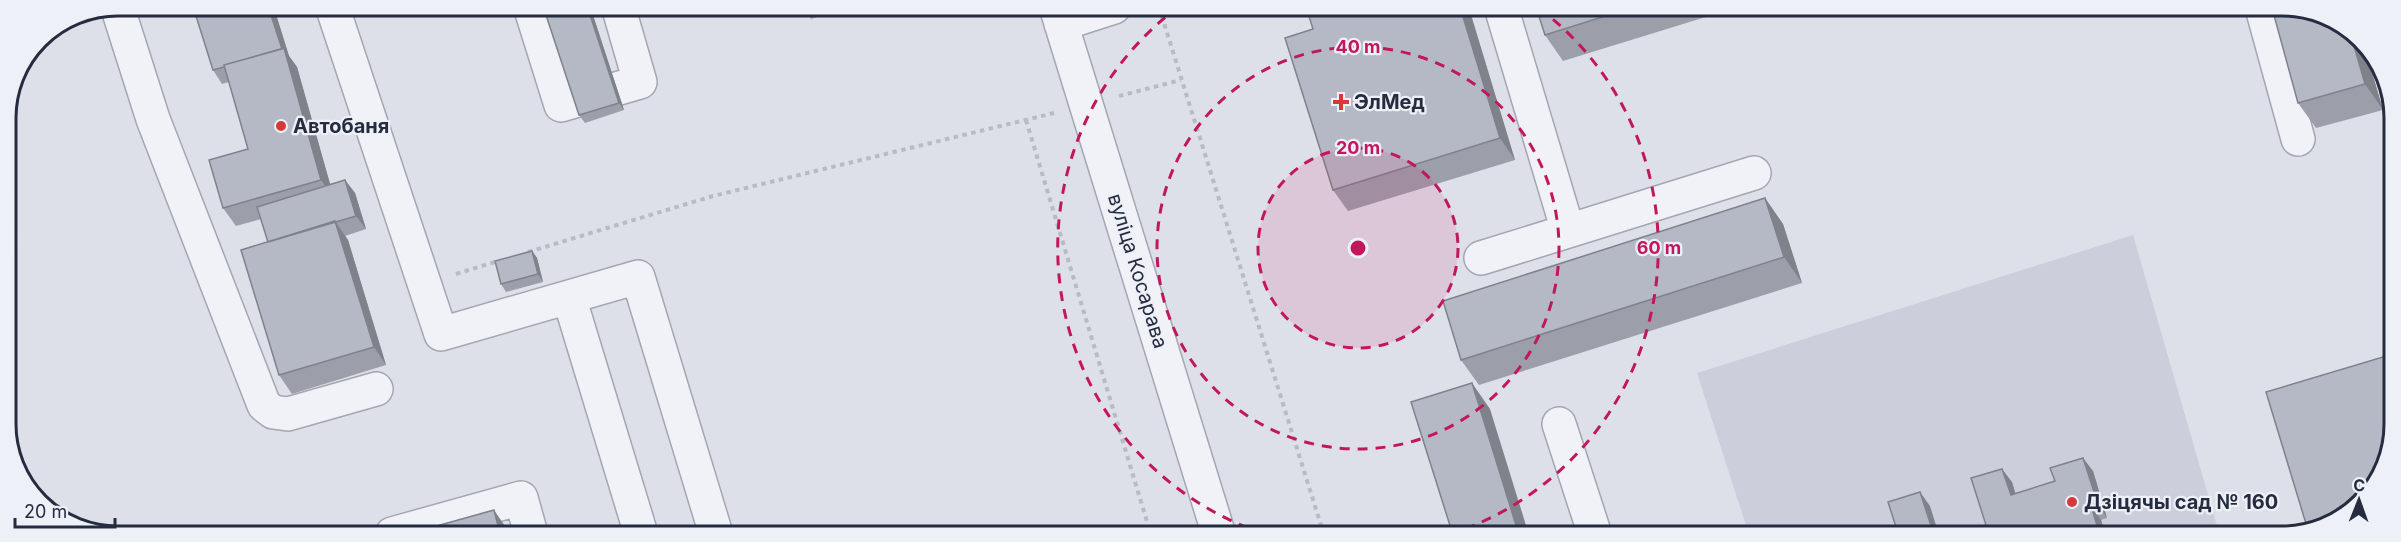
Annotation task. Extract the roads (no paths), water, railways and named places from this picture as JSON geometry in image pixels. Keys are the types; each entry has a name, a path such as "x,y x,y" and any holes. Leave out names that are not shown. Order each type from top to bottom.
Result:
{"street":[{"path":"120,16 153,119 264,405 273,412 288,414 376,389"},
{"path":"335,16 441,334 638,277 713,526"},
{"path":"542,16 564,55 561,105 640,82 625,30 564,55"},
{"name":"вуліца Косарава","path":"1059,16 1216,525"},
{"path":"1504,16 1568,231"},
{"path":"2264,16 2298,139"},
{"path":"1481,258 1754,173"},
{"path":"570,297 638,526"},
{"path":"1559,424 1592,525"},
{"path":"421,526 520,498 528,526"}],"place":[{"name":"ЭлМед","path":"1341,102"},
{"name":"Автобаня","path":"281,126"},
{"name":"Дзіцячы сад № 160","path":"2072,502"}]}
